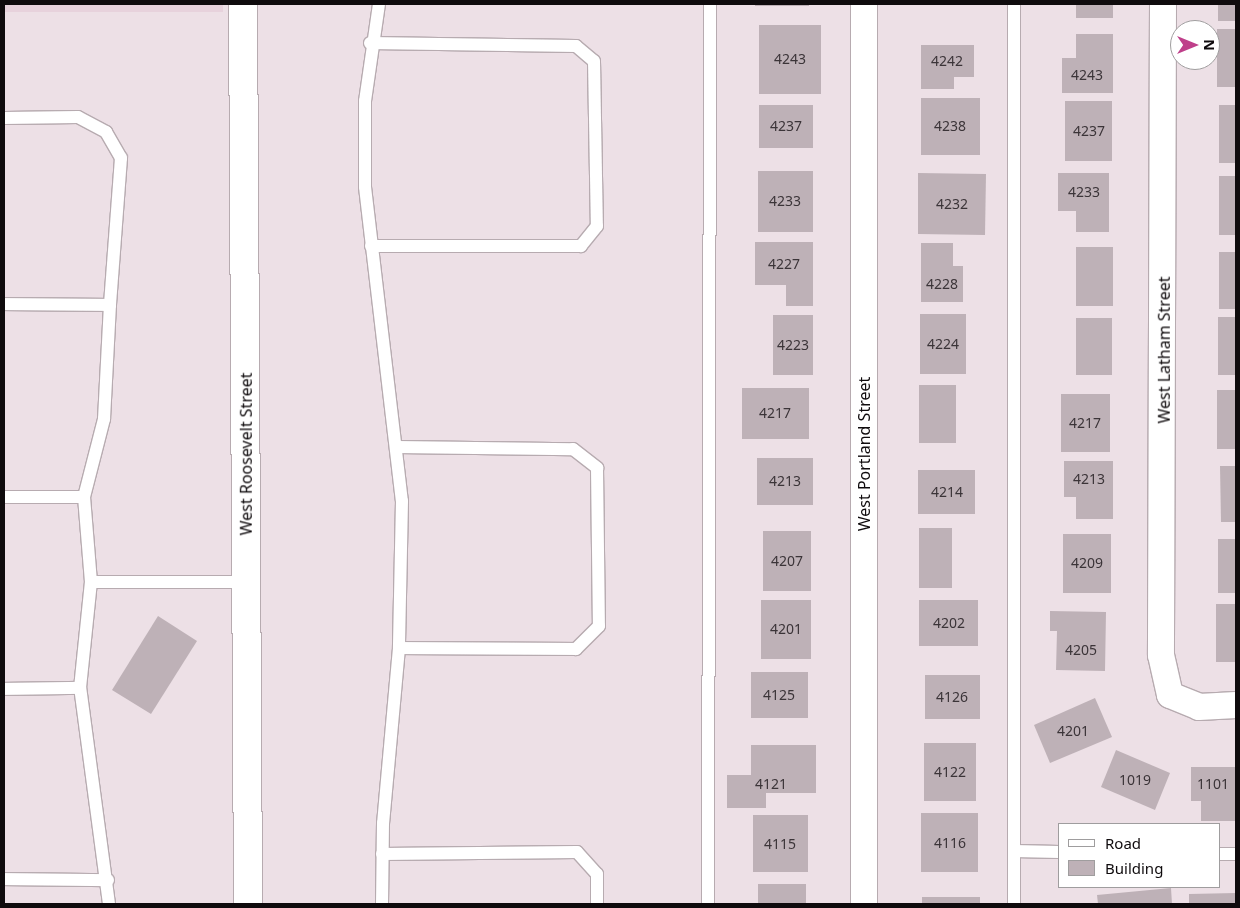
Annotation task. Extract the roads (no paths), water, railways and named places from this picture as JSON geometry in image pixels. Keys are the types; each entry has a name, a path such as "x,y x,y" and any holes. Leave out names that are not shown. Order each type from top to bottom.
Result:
{"street":[{"name":"West Roosevelt Street","path":"243,4 248,904"},
{"name":"West Portland Street","path":"864,4 864,904"},
{"name":"West Latham Street","path":"1163,4 1161,655 1170,695 1199,707 1236,705"}],"lane":[{"path":"378,4 370,43 365,187 402,501 399,648 382,854 382,904"},
{"path":"708,904 710,4"},
{"path":"1014,4 1014,904"},
{"path":"370,43 576,46 594,61 597,226 581,246 371,246"},
{"path":"4,118 78,117 106,132 121,158 104,419 84,496 91,582 80,688 108,880 109,904"},
{"path":"4,304 110,304"},
{"path":"397,447 573,449 597,468 599,626 576,649 399,648"},
{"path":"4,497 84,496"},
{"path":"91,582 246,582"},
{"path":"4,689 80,688"},
{"path":"1014,851 1058,852"},
{"path":"382,854 577,852 597,874 597,904"},
{"path":"1220,854 1236,854"},
{"path":"4,880 108,880"}]}
